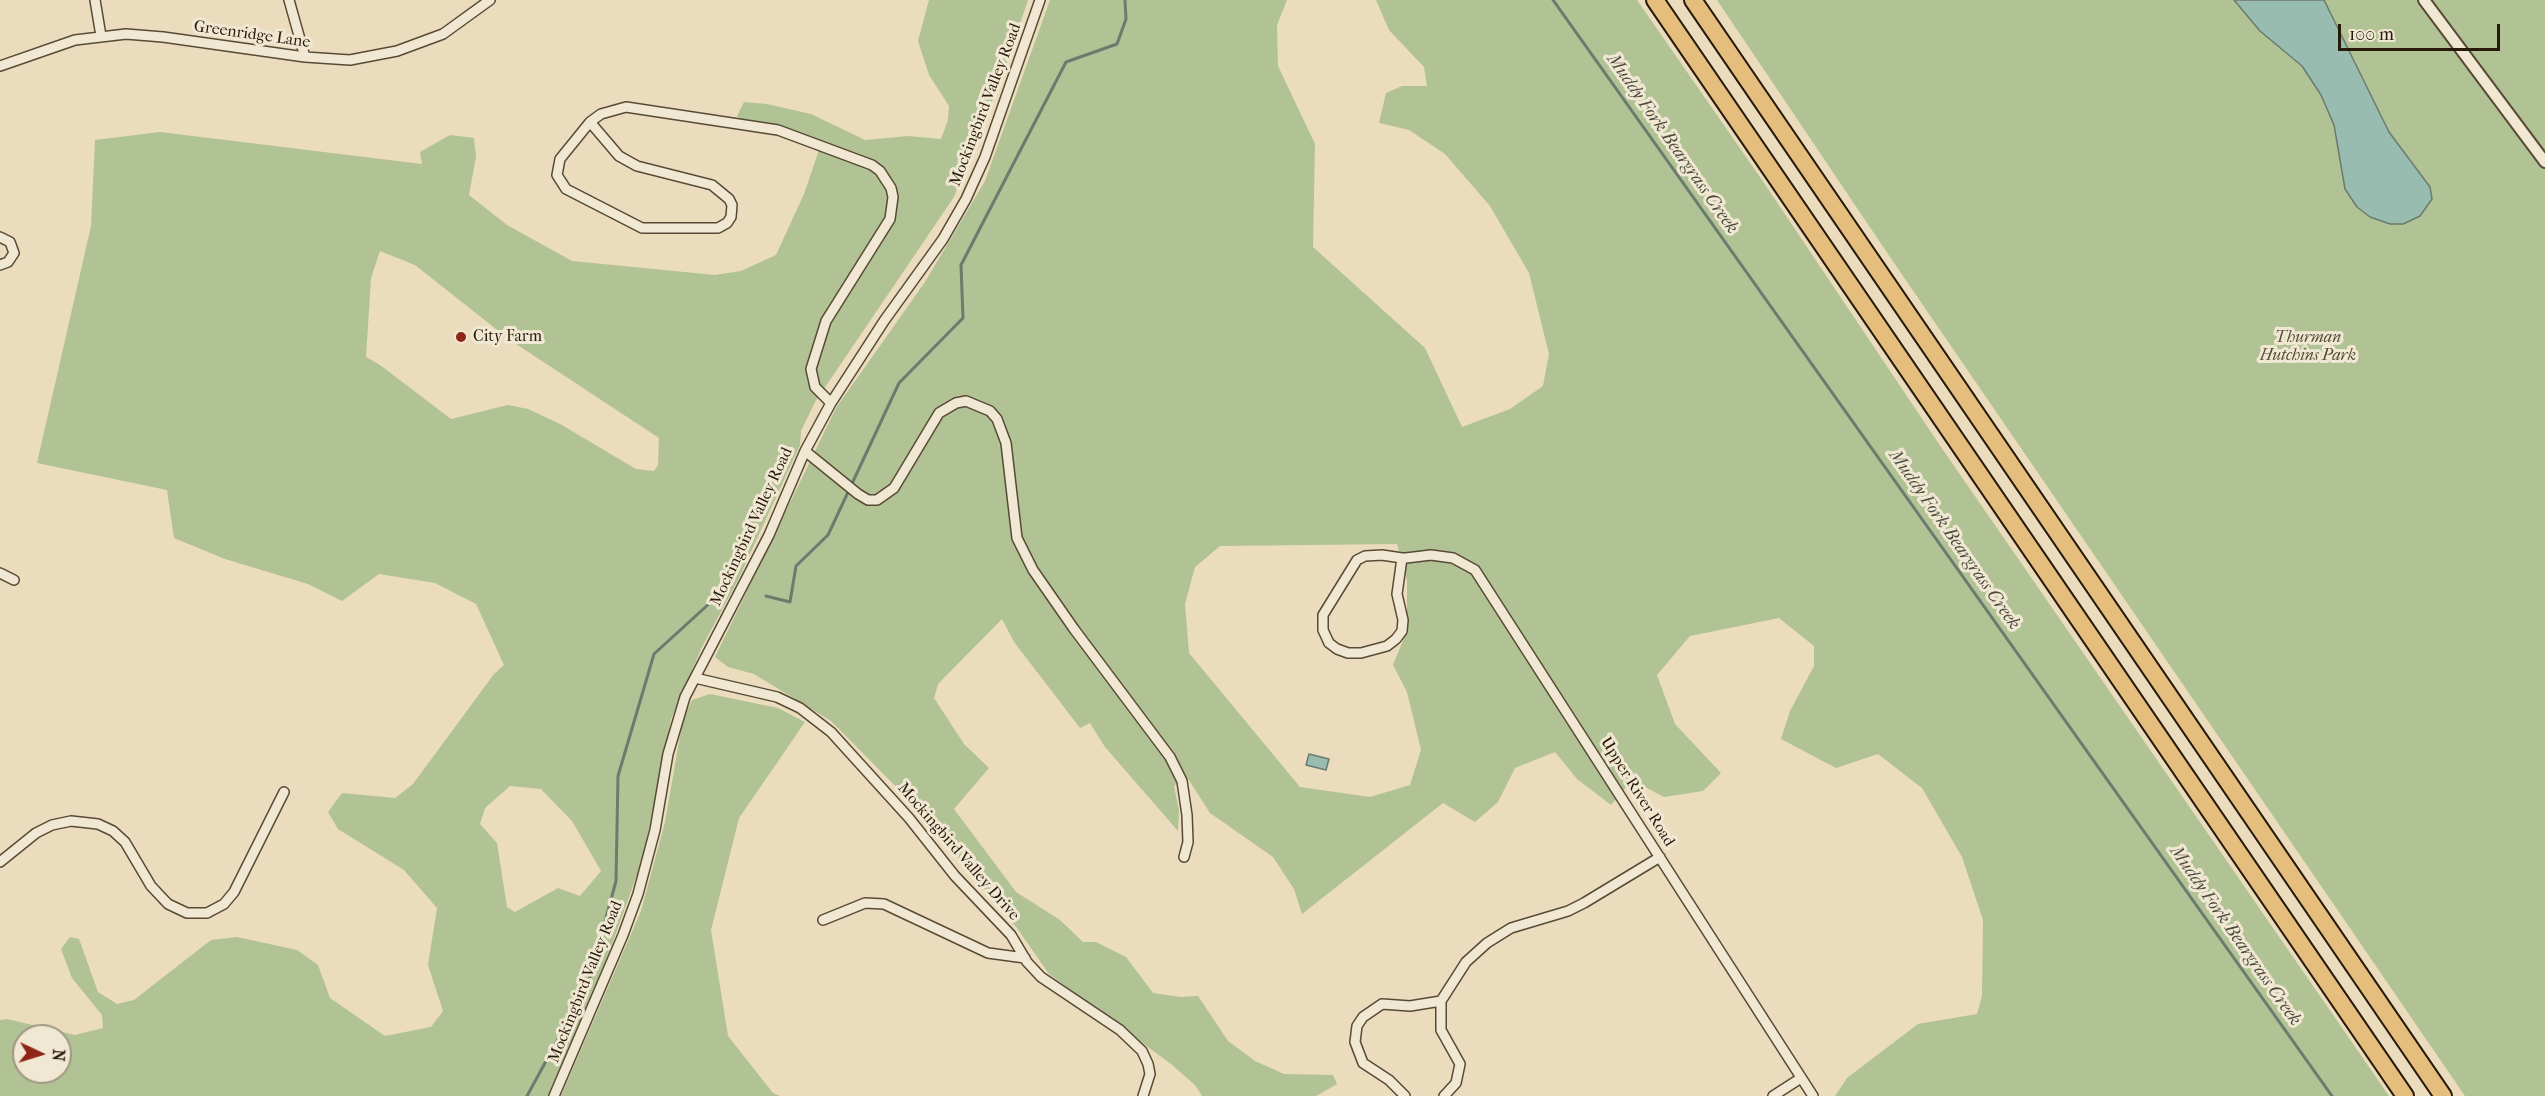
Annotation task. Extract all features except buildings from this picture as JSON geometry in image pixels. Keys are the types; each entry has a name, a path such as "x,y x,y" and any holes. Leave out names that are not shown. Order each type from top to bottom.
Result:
{"highway":[{"path":"1655,0 2405,1096"},
{"path":"1693,0 2443,1096"}],"street":[{"path":"95,0 101,36"},
{"path":"289,0 305,57"},
{"name":"Greenridge Lane","path":"0,66 50,47 101,36 126,34 305,57 350,60 397,51 442,34 490,0"},
{"name":"Mockingbird Valley Road","path":"554,1096 623,935 638,894 655,830 676,724 694,678 769,535 805,451 831,403 884,321 943,239 966,200 985,157 1040,0"},
{"path":"2424,0 2545,162"},
{"path":"590,122 620,156 638,166 712,185 729,199 732,205 731,217 727,223 718,228 642,228 620,219 566,189 557,175 560,159 590,122 601,114 626,107 778,130 872,165 887,179 893,197 890,219 826,321 811,369 815,387 831,403"},
{"path":"0,237 10,242 14,253 8,262 0,265"},
{"path":"805,451 868,500 877,500 894,488 939,413 948,406 966,401 990,411 997,419 1006,443 1017,538 1033,570 1170,757 1182,781 1188,842 1184,857"},
{"name":"Upper River Road","path":"1402,558 1397,594 1403,620 1402,631 1396,639 1387,646 1361,653 1348,653 1337,649 1329,642 1323,630 1323,615 1357,560 1365,556 1382,555 1402,558 1431,555 1453,558 1476,570 1813,1096"},
{"path":"0,573 14,580"},
{"name":"Mockingbird Valley Drive","path":"694,678 777,697 800,708 825,727 887,792 955,876 1011,935 1024,958 1041,977 1120,1030 1137,1045 1149,1064 1150,1074 1143,1096"},
{"path":"0,862 36,833 52,825 71,821 98,824 113,831 125,842 151,886 168,904 187,913 207,913 224,904 234,892 285,792"},
{"path":"1444,1096 1456,1083 1460,1064 1441,1030 1441,1001 1466,962 1498,935 1511,928 1568,911 1588,902 1660,857"},
{"path":"823,920 865,903 884,904 988,953 1024,958"},
{"path":"1405,1096 1389,1080 1363,1063 1355,1042 1357,1026 1363,1017 1382,1004 1410,1006 1441,1001"},
{"path":"1773,1096 1801,1078"}],"green space":[{"path":"929,0 1028,0 1006,66 954,197 815,402 801,431 800,445 738,580 702,647 671,719 643,858 607,958 548,1096 0,1096 0,1020 7,1019 28,1024 12,1024 12,1084 72,1084 72,1034 103,1028 102,1015 72,978 61,949 70,937 79,939 98,992 117,1004 134,1000 211,940 237,937 297,950 318,965 330,998 385,1036 431,1027 443,1011 428,965 437,908 404,870 338,829 328,812 342,793 395,798 413,784 494,674 504,665 476,604 435,583 379,574 342,601 308,584 225,559 174,538 167,490 37,463 91,226 95,140 160,132 422,164 420,152 450,135 474,138 476,157 469,195 507,225 572,261 715,275 741,271 776,255 804,194 821,144 744,123 737,116 744,102 767,104 811,114 865,140 908,136 941,139 948,120 949,106 929,75 918,41","holes":["380,251 415,265 510,340 659,438 658,465 654,471 636,469 560,424 528,409 508,405 451,419 366,357 371,278","510,786 541,789 572,821 601,871 580,896 558,888 515,912 507,907 497,843 480,824 485,808"]},
{"path":"1050,0 1287,0 1277,25 1278,66 1315,144 1313,247 1425,348 1462,427 1510,409 1543,386 1549,354 1529,273 1490,206 1445,154 1409,130 1379,123 1386,93 1402,86 1427,86 1424,67 1389,30 1376,0 1637,0 1762,180 1941,447 2389,1096 1835,1096 1847,1078 1918,1024 1977,1014 1982,996 1983,920 1962,857 1922,788 1878,754 1836,768 1781,739 1790,711 1814,666 1814,646 1779,618 1690,636 1657,675 1675,724 1721,773 1703,791 1664,797 1632,780 1611,805 1577,779 1555,752 1515,768 1498,802 1475,822 1443,803 1302,914 1294,889 1273,857 1210,813 1185,774 1174,786 1179,810 1178,831 1105,747 1090,723 1080,728 1014,642 1002,619 938,684 934,698 964,744 989,768 954,809 1016,892 1060,920 1083,942 1096,942 1126,957 1153,993 1181,997 1198,996 1228,1041 1255,1061 1284,1074 1333,1075 1337,1084 1316,1096 1202,1096 1195,1085 1171,1064 1049,974 1017,928 917,808 831,721 754,674 728,667 715,657 836,408 925,282 985,181","holes":["1397,544 1407,580 1407,631 1393,665 1407,692 1421,750 1410,785 1370,797 1300,787 1189,653 1185,604 1195,567 1220,546"]},
{"name":"Thurman Hutchins Park","path":"1717,0 2545,0 2545,1096 2465,1096 1890,257"},
{"path":"710,694 778,708 805,722 739,818 711,930 728,1036 773,1093 780,1096 561,1096 641,911 665,822 683,719 692,700"}],"water":[{"path":"2234,0 2324,0 2389,132 2430,187 2432,199 2420,216 2403,224 2390,224 2370,217 2357,207 2345,189 2334,125 2321,95 2302,66 2260,31"},
{"path":"1309,754 1329,759 1326,770 1306,765"}],"waterway":[{"path":"766,596 790,602 796,566 828,535 899,383 963,318 961,265 1066,62 1117,44 1126,19 1125,0"},
{"name":"Muddy Fork Beargrass Creek","path":"1553,0 2332,1096"},
{"path":"527,1096 588,984 616,881 618,776 654,654 711,602"}],"place":[{"name":"City Farm","path":"461,337"}]}
